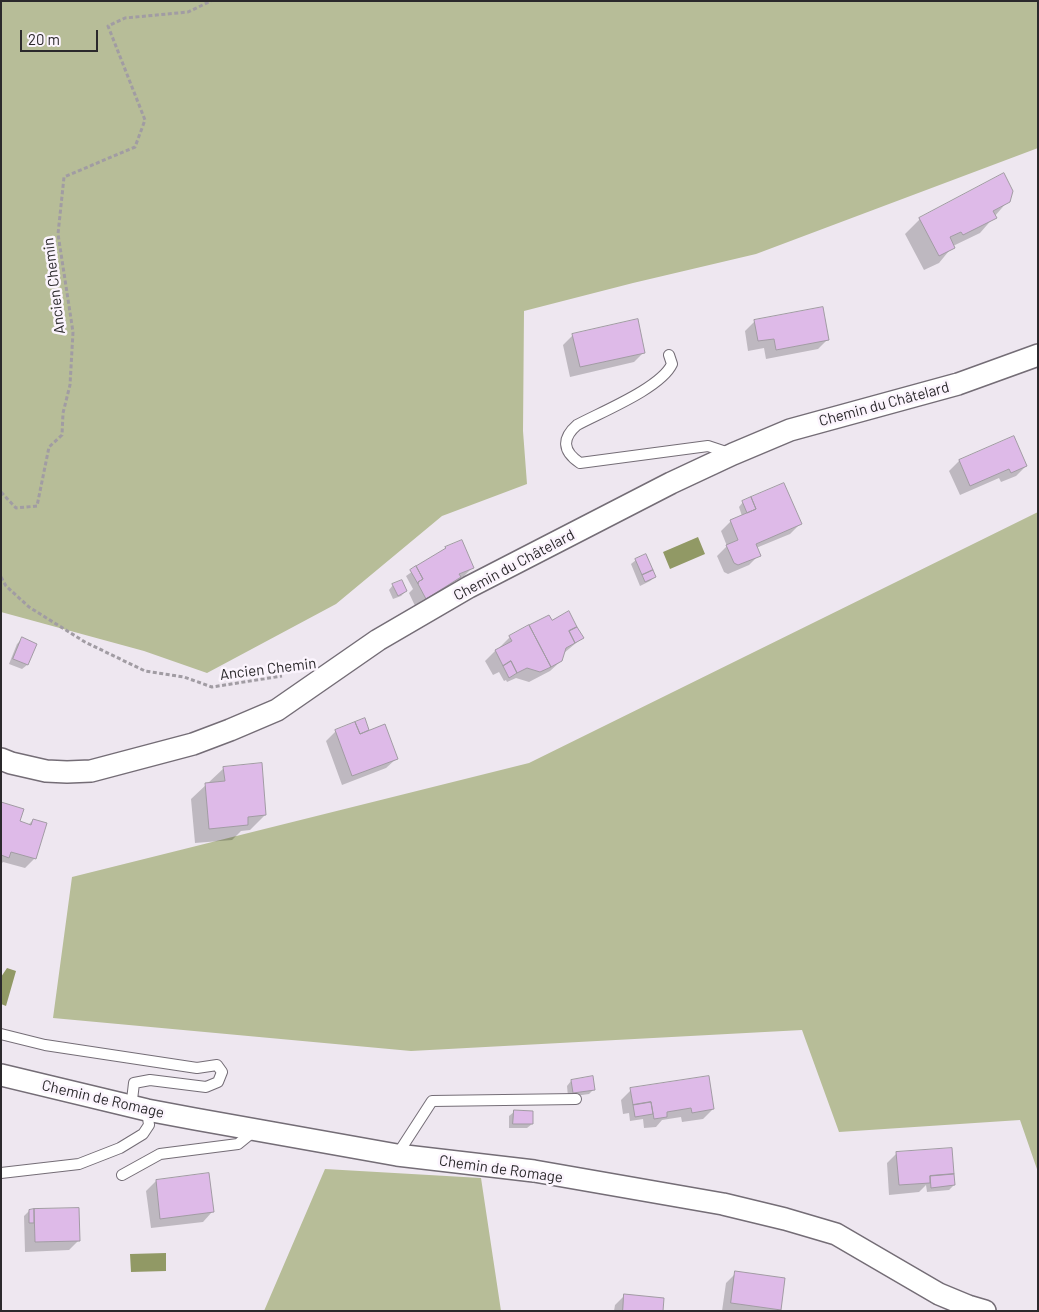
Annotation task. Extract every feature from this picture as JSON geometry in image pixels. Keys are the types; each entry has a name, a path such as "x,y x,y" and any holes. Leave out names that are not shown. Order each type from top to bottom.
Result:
{"street":[{"name":"Chemin du Châtelard","path":"1,759 46,771 91,771 193,744 277,710 378,640 469,587 733,454 790,430 958,384 1038,355"},
{"name":"Chemin de Romage","path":"1,1075 147,1110 397,1155 534,1172 722,1204 785,1219 836,1234 939,1294 984,1311"}],"lane":[{"path":"669,356 672,364 668,372 649,387 577,425 568,433 566,446 570,456 580,462 708,446 733,454"},
{"path":"1,1034 45,1045 197,1068 217,1065 222,1072 218,1082 206,1087 150,1080 134,1083 132,1100 147,1110 149,1125 143,1134 120,1148 79,1164 1,1173"},
{"path":"397,1155 432,1102 576,1099"},
{"path":"122,1175 160,1154 238,1144 257,1129"}],"path":[{"name":"Ancien Chemin","path":"1,492 16,508 37,506 49,448 62,435 63,413 70,385 73,332 58,234 64,177 135,146 145,120 108,26 126,18 188,12 211,1"},
{"name":"Ancien Chemin","path":"1,577 6,586 30,607 85,642 145,671 184,677 212,687 284,676"}],"shaded area":[{"path":"1,1 1038,1 1038,148 756,254 524,311 523,431 527,484 442,516 336,604 207,673 144,651 1,612"},
{"path":"1038,512 1038,1172 1020,1120 839,1132 802,1030 411,1051 53,1018 72,877 529,763"},
{"path":"698,537 705,554 670,569 663,552"},
{"path":"7,968 16,971 6,1006 1,1004 1,977"},
{"path":"325,1169 481,1178 501,1311 264,1311"},
{"path":"166,1253 166,1271 131,1272 130,1254"}],"building":[{"path":"1004,173 1013,191 1010,202 993,211 997,218 963,235 961,232 950,237 955,248 939,256 919,218"},
{"path":"823,307 829,340 776,350 774,339 758,341 754,320"},
{"path":"638,319 645,353 580,367 572,334"},
{"path":"1014,436 1027,466 1011,473 1009,469 970,486 959,460"},
{"path":"784,483 802,524 756,544 761,556 738,565 734,563 726,545 738,540 730,520 756,509 751,497"},
{"path":"751,497 756,509 747,513 742,501"},
{"path":"462,540 474,568 459,574 461,577 426,599 418,584 423,579 416,566 445,547"},
{"path":"646,554 653,570 642,575 635,559"},
{"path":"416,566 423,579 418,584 410,570"},
{"path":"653,570 656,577 645,582 642,575"},
{"path":"402,580 407,591 398,596 392,584"},
{"path":"569,611 577,627 569,631 575,643 566,648 562,661 551,667 529,625 549,615 552,620"},
{"path":"529,625 551,667 540,672 527,668 517,673 511,661 503,666 495,650 512,641 509,636"},
{"path":"577,627 584,638 575,643 569,631"},
{"path":"22,637 37,644 28,665 13,659"},
{"path":"511,661 517,673 509,678 503,666"},
{"path":"365,718 369,730 360,734 355,722"},
{"path":"355,722 360,734 385,724 398,759 352,776 335,730"},
{"path":"262,763 266,815 248,817 248,825 209,829 205,783 225,781 223,767"},
{"path":"1,802 24,809 20,821 31,825 33,819 47,823 36,859 11,852 9,858 1,855"},
{"path":"593,1076 595,1090 573,1093 571,1080"},
{"path":"709,1076 714,1109 692,1113 691,1108 667,1112 667,1117 654,1119 651,1102 633,1105 630,1088"},
{"path":"651,1102 653,1114 635,1117 633,1105"},
{"path":"514,1110 533,1111 533,1124 513,1124"},
{"path":"952,1148 954,1174 930,1176 930,1183 899,1185 896,1152"},
{"path":"209,1173 214,1212 160,1219 156,1180"},
{"path":"954,1174 955,1185 931,1188 930,1176"},
{"path":"79,1208 80,1241 35,1242 34,1209"},
{"path":"34,1209 34,1223 29,1223 29,1210"},
{"path":"735,1271 785,1278 781,1310 731,1303"},
{"path":"624,1294 664,1298 663,1311 623,1311"}]}
